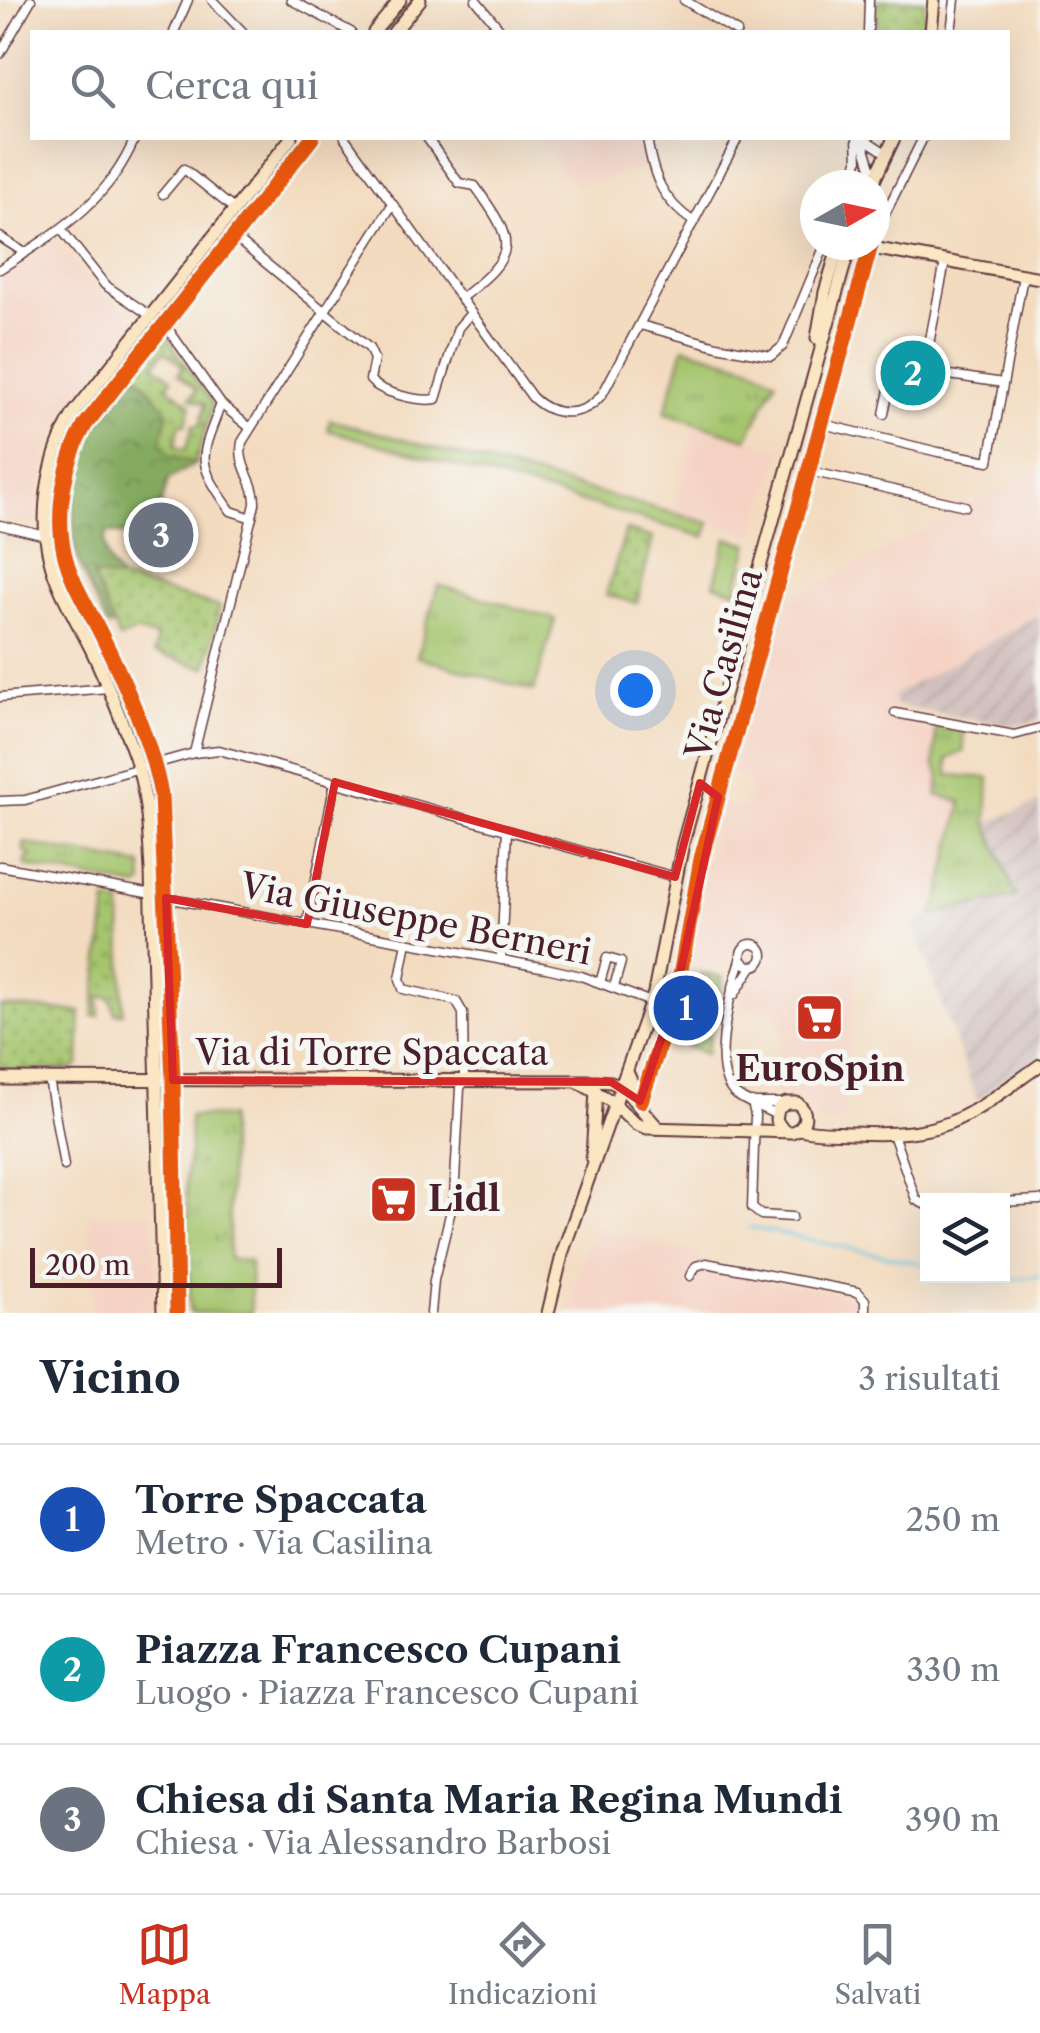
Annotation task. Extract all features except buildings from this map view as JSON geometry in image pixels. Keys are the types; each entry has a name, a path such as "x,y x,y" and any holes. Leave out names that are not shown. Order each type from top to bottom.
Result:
{"street":[{"path":"0,54 32,0"},
{"path":"175,30 188,0"},
{"path":"212,0 241,30"},
{"path":"291,0 347,30"},
{"path":"376,30 400,0"},
{"path":"396,30 420,0"},
{"path":"476,0 500,30"},
{"path":"684,0 734,30"},
{"path":"868,0 868,30"},
{"path":"931,30 934,0"},
{"path":"952,30 955,0"},
{"path":"0,269 60,229 113,181 134,140"},
{"path":"163,1313 152,894 146,805 138,769 108,688 54,573 46,536 52,470 65,429 289,140"},
{"path":"177,1313 162,808 154,765 116,668 66,561 61,527 68,465 80,434 310,140"},
{"path":"346,140 532,397 545,408 560,412 582,410 596,403 737,140"},
{"path":"428,140 460,184 474,186 500,221 504,233 504,252 497,269 461,298"},
{"path":"647,140 658,184 670,204 694,222"},
{"path":"855,170 860,140"},
{"path":"861,140 872,170"},
{"path":"863,140 886,153"},
{"path":"878,170 892,140"},
{"path":"890,204 922,140"},
{"path":"163,194 184,168 234,209"},
{"path":"194,753 252,518 255,494 240,456 249,427 392,205"},
{"path":"60,229 105,285 151,316"},
{"path":"233,236 370,349 374,359 370,380 374,386 430,401 440,392 460,324 471,313"},
{"path":"0,237 25,253"},
{"path":"890,251 1040,278"},
{"path":"640,325 770,356 782,348 820,260"},
{"name":"Via Casilina","path":"814,372 823,299 835,260"},
{"name":"Via Casilina","path":"549,1309 560,1259 652,1002 675,878 700,782 848,260"},
{"name":"Via Casilina","path":"641,1101 677,992 696,884 718,797 868,260"},
{"path":"884,414 891,380 921,385 945,262"},
{"path":"824,424 989,461 1023,276"},
{"path":"164,322 220,404 249,427"},
{"path":"923,371 1003,383"},
{"path":"220,404 204,450 204,466 231,511 252,518"},
{"path":"809,471 965,506"},
{"path":"0,525 46,536"},
{"path":"0,697 108,688"},
{"path":"895,712 1014,734 1040,728"},
{"path":"0,802 26,800 194,753 228,752 675,878"},
{"path":"700,782 723,778"},
{"path":"307,924 335,782"},
{"path":"700,782 718,797"},
{"path":"501,960 508,830"},
{"path":"0,866 152,894"},
{"name":"Via Giuseppe Berneri","path":"166,898 501,960 600,983 652,1002"},
{"path":"407,942 400,978 402,988 456,1001 462,1007 464,1080 460,1088 454,1202 434,1280 431,1313"},
{"path":"732,999 752,967 764,956 758,945 744,946 732,999 722,1051 722,1072 734,1092 776,1116 783,1130"},
{"path":"600,983 608,958 621,962 614,987"},
{"path":"741,960 752,967"},
{"path":"622,1087 653,1124 799,1129 820,1134 892,1134 923,1132 948,1124 985,1104 1040,1064"},
{"path":"627,1072 653,1124"},
{"name":"Via di Torre Spaccata","path":"0,1079 576,1081 612,1082 622,1087"},
{"path":"49,1079 64,1166"},
{"name":"Via di Torre Spaccata","path":"576,1081 596,1091 636,1124 653,1124"},
{"name":"Via Casilina","path":"591,1170 596,1091"},
{"path":"752,1102 798,1104 817,1126 836,1132"},
{"path":"752,1102 752,1208 761,1215 792,1217"},
{"path":"754,1129 776,1116 786,1102"},
{"path":"799,1129 805,1114"},
{"path":"892,1134 920,1204"},
{"path":"1010,1202 1040,1200"},
{"path":"690,1276 696,1266 706,1263 863,1296 865,1313"}],"highlighted area":[{"path":"335,782 675,877 700,783 718,797 674,1002 640,1101 611,1082 173,1080 166,898 307,924"}],"shaded area":[{"path":"537,140 640,140 644,168 575,186"},
{"path":"55,239 95,288 136,318 50,434 35,524 0,517 0,280"},
{"path":"695,422 783,450 753,535 674,513"},
{"path":"1040,468 1040,613 892,696 895,722 936,728 934,764 962,801 932,916 860,937 843,1123 825,1123 800,1095 774,1095 783,1027 776,1014 747,1010 747,1004 739,1003 747,985 767,962 767,948 754,941 745,942 732,959 689,964 700,894 722,805 746,808 751,786 732,771 783,594 796,598"},
{"path":"1040,614 1040,720 1011,726 896,706 892,696"},
{"path":"1040,802 1040,1056 977,1100 912,923 932,916 987,823"},
{"path":"89,1213 153,1213 156,1313 92,1313"},
{"path":"593,1228 697,1253 712,1270 856,1298 856,1313 566,1313"}],"green space":[{"path":"877,0 925,0 924,30 877,30"},
{"path":"163,331 213,404 196,463 171,456 161,444 168,412 135,371","holes":["164,351 183,366 178,374 197,389 190,398 205,404 200,426 193,425 186,450 175,446 180,423 186,424 191,405 167,386 172,379 154,365"]},
{"path":"684,347 753,367 776,380 747,439 665,413"},
{"path":"138,375 169,412 172,456 196,463 168,480 155,528 131,536 107,532 107,557 121,579 93,577 113,625 108,627 78,560 73,529 76,480 90,436"},
{"path":"330,420 710,523 705,537 328,430"},
{"path":"626,530 653,538 637,603 606,595"},
{"path":"727,538 749,544 736,591 714,584"},
{"path":"93,576 121,579 220,607 206,668 154,653 157,638 136,631 119,639"},
{"path":"438,585 555,619 534,691 417,657"},
{"path":"936,728 963,731 964,751 948,759 948,775 989,778 987,823 1016,896 932,915 962,802 937,795 940,776 934,764"},
{"path":"24,843 142,865 143,883 138,887 26,866 26,859 32,856 24,852"},
{"path":"107,902 121,904 123,1013 115,1013 110,997 99,997 99,1016 93,1016"},
{"path":"701,973 723,977 706,1054 687,1047 693,1015 678,1009 681,999 695,1002"},
{"path":"0,1006 81,1012 79,1064 73,1070 0,1070"},
{"path":"189,1116 229,1117 229,1259 250,1261 251,1313 190,1313 186,1173"}],"waterway":[{"path":"749,1227 920,1263"},
{"path":"1010,1279 1040,1276"}],"cycle path":[{"path":"177,1313 173,1080 161,795 137,714 67,563 61,536 61,503 67,470 85,425 310,140"},
{"path":"641,1101 677,992 701,859 867,260"}],"place":[{"name":"Piazza Francesco Cupani","path":"913,373"},
{"name":"Chiesa di Santa Maria Regina Mundi","path":"161,535"},
{"name":"Torre Spaccata","path":"686,1008"},
{"name":"EuroSpin","path":"820,1017"},
{"name":"Lidl","path":"393,1199"}]}
